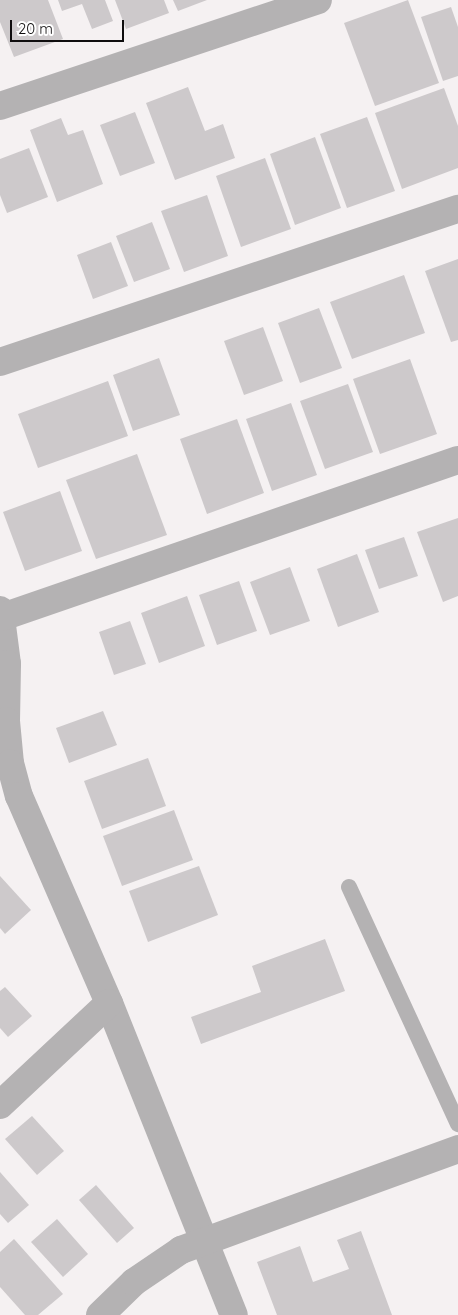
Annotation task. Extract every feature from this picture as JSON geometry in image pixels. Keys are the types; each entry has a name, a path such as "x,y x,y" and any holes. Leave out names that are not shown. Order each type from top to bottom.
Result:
{"street":[{"path":"0,106 318,0"},
{"path":"0,362 458,209"},
{"path":"234,1315 203,1242 109,1003 5,768 1,613 458,460"},
{"path":"0,1105 109,1003"},
{"path":"100,1315 156,1266 181,1250 458,1150"}],"lane":[{"path":"349,887 458,1124"}],"building":[{"path":"0,0 48,0 63,39 14,57 0,22"},
{"path":"58,0 105,0 113,21 92,29 82,4 62,11"},
{"path":"115,0 164,0 169,13 126,29"},
{"path":"173,0 207,0 178,11"},
{"path":"408,0 439,83 375,106 344,23"},
{"path":"451,7 458,27 458,76 443,81 421,17"},
{"path":"188,87 205,131 223,124 235,158 175,180 146,103"},
{"path":"444,88 458,126 458,168 402,189 375,113"},
{"path":"135,112 155,163 120,176 100,125"},
{"path":"367,117 395,191 347,208 320,134"},
{"path":"61,118 68,135 83,130 103,184 57,202 30,130"},
{"path":"315,137 341,208 295,225 270,154"},
{"path":"29,148 48,197 7,213 0,195 0,159"},
{"path":"265,158 291,229 241,247 216,176"},
{"path":"207,195 228,256 184,272 161,211"},
{"path":"152,222 170,269 134,282 116,236"},
{"path":"111,242 128,286 93,299 77,255"},
{"path":"458,259 458,340 451,342 425,271"},
{"path":"404,275 425,333 352,359 330,302"},
{"path":"319,308 342,368 300,383 278,323"},
{"path":"263,327 283,381 244,395 224,341"},
{"path":"159,358 180,415 133,431 113,375"},
{"path":"410,359 437,434 380,454 353,379"},
{"path":"108,381 128,436 38,468 18,414"},
{"path":"348,384 373,452 325,469 300,401"},
{"path":"291,403 317,475 272,491 246,419"},
{"path":"237,419 264,493 207,514 180,439"},
{"path":"137,454 167,535 96,559 66,480"},
{"path":"60,491 82,551 25,571 3,512"},
{"path":"458,518 458,596 443,602 417,532"},
{"path":"404,537 418,576 379,589 365,550"},
{"path":"357,554 379,612 338,627 317,569"},
{"path":"290,567 310,621 270,635 250,582"},
{"path":"239,581 257,631 217,645 199,595"},
{"path":"187,596 205,646 159,663 141,613"},
{"path":"130,621 146,664 114,675 99,632"},
{"path":"103,711 117,745 69,763 56,728"},
{"path":"148,758 166,806 102,829 84,781"},
{"path":"174,810 193,860 122,886 103,836"},
{"path":"199,866 218,915 148,942 129,891"},
{"path":"0,876 31,910 5,934 0,928"},
{"path":"325,939 345,991 201,1044 191,1017 261,992 252,966"},
{"path":"5,987 32,1016 8,1037 0,1028 0,991"},
{"path":"32,1116 64,1151 37,1175 5,1139"},
{"path":"0,1172 29,1205 8,1223 0,1214"},
{"path":"96,1185 134,1228 117,1243 79,1200"},
{"path":"57,1219 88,1254 63,1277 31,1242"},
{"path":"361,1231 392,1315 277,1315 257,1262 300,1246 313,1282 349,1269 337,1240"},
{"path":"14,1239 63,1294 38,1315 25,1315 0,1287 0,1252"}]}
